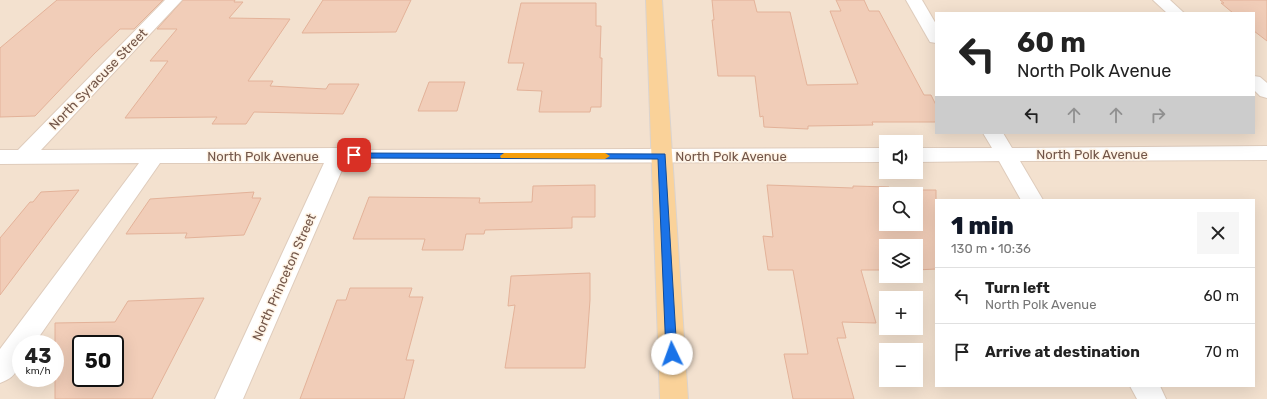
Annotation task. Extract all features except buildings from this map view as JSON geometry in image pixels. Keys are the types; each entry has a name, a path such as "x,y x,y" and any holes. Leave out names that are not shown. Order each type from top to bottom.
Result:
{"main road":[{"path":"654,0 674,399"}],"street":[{"name":"North Syracuse Street","path":"23,157 174,0"},
{"path":"914,0 935,36"},
{"path":"1161,0 1175,12"},
{"path":"1255,82 1267,92"},
{"path":"994,134 1031,199"},
{"name":"North Polk Avenue","path":"923,155 1267,153"},
{"name":"North Polk Avenue","path":"0,157 338,155 879,155"},
{"name":"North Princeton Street","path":"229,399 338,155"},
{"path":"0,371 155,156"},
{"path":"1145,387 1152,399"}],"shaded area":[{"path":"0,0 1267,0 1267,399 0,399"}],"slow traffic":[{"path":"504,156 605,156"}],"route":[{"path":"354,155 662,156 672,354"}]}
